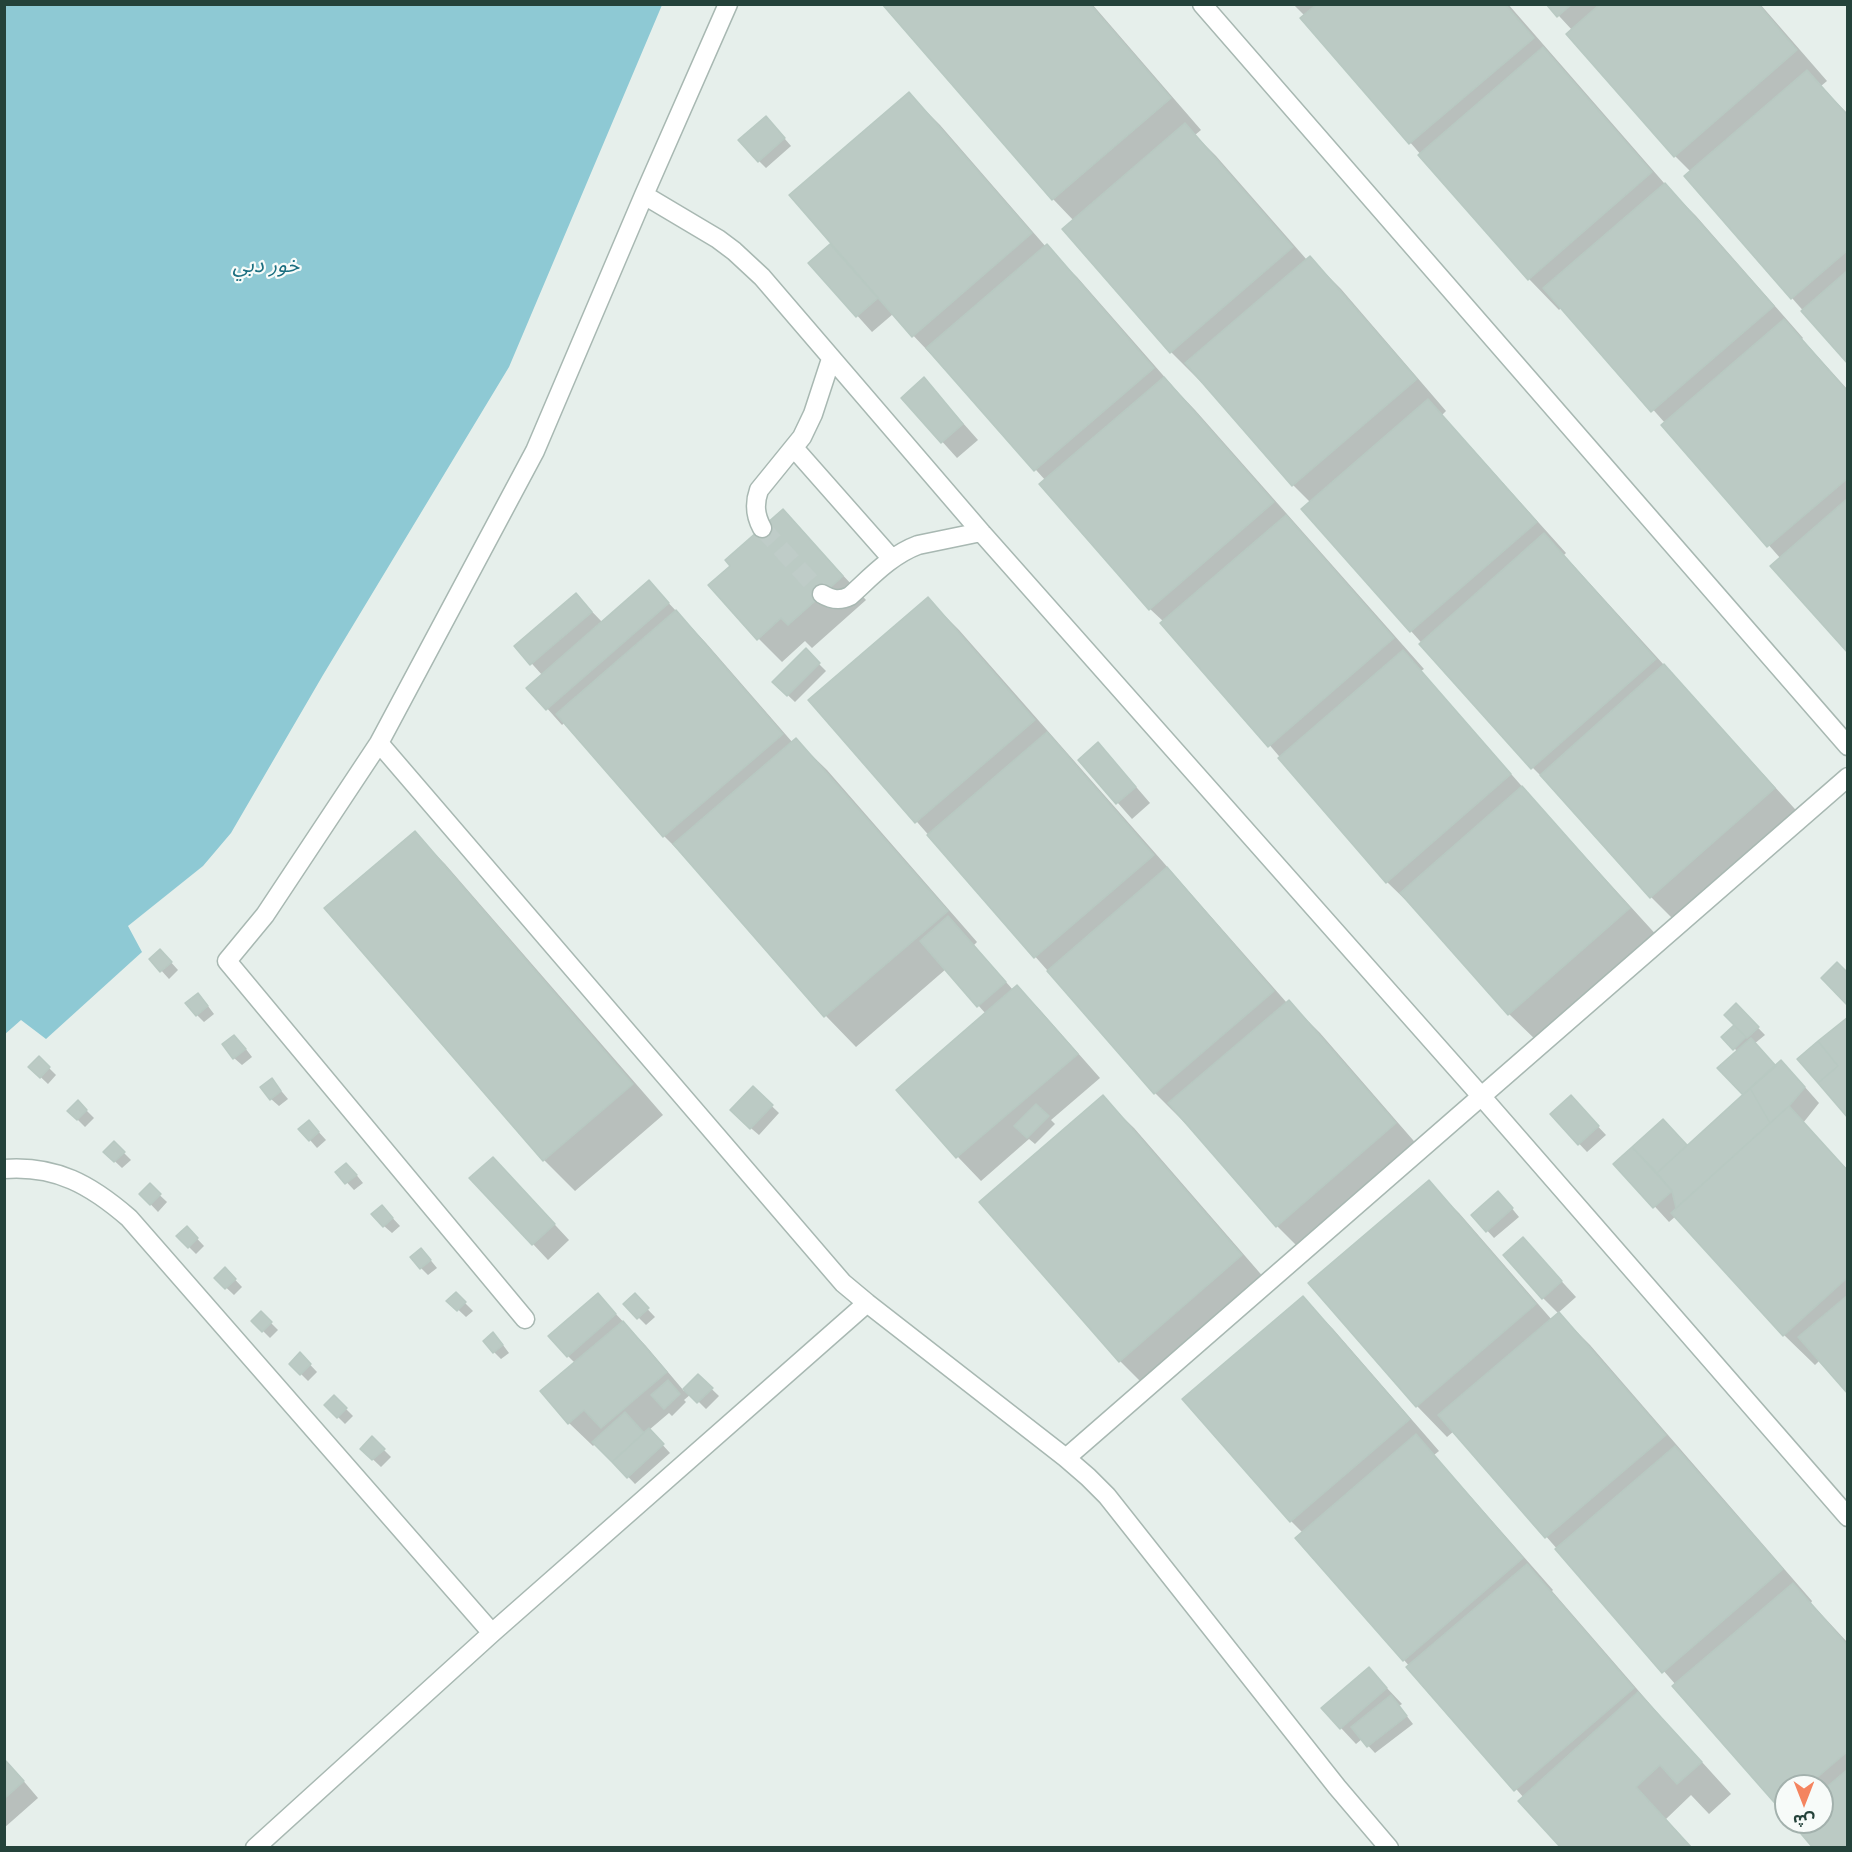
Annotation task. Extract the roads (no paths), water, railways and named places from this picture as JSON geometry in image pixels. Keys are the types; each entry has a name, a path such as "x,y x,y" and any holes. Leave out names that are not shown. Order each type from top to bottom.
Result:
{"lane":[{"path":"525,1319 227,961 265,915 379,743 535,451 728,4"},
{"path":"1202,4 1848,746"},
{"path":"644,195 734,251 762,278 981,532 1482,1097 1848,1517"},
{"path":"762,528 755,509 759,490 794,448 808,426 831,359"},
{"path":"794,448 891,559"},
{"path":"822,594 836,600 843,599 850,596 900,553 918,545 981,532"},
{"path":"379,743 843,1283 1066,1458 1107,1496 1337,1787 1389,1848"},
{"path":"1066,1458 1848,777"},
{"path":"4,1169 16,1168 47,1172 78,1181 105,1197 129,1218 492,1634"},
{"path":"255,1848 492,1634 867,1303"}],"water":[{"name":"خور دبي","path":"5,4 662,5 509,367 323,675 231,833 203,866 128,926 142,952 46,1039 21,1020 4,1035"}],"tunnel":[{"path":"762,528 822,594"}]}
